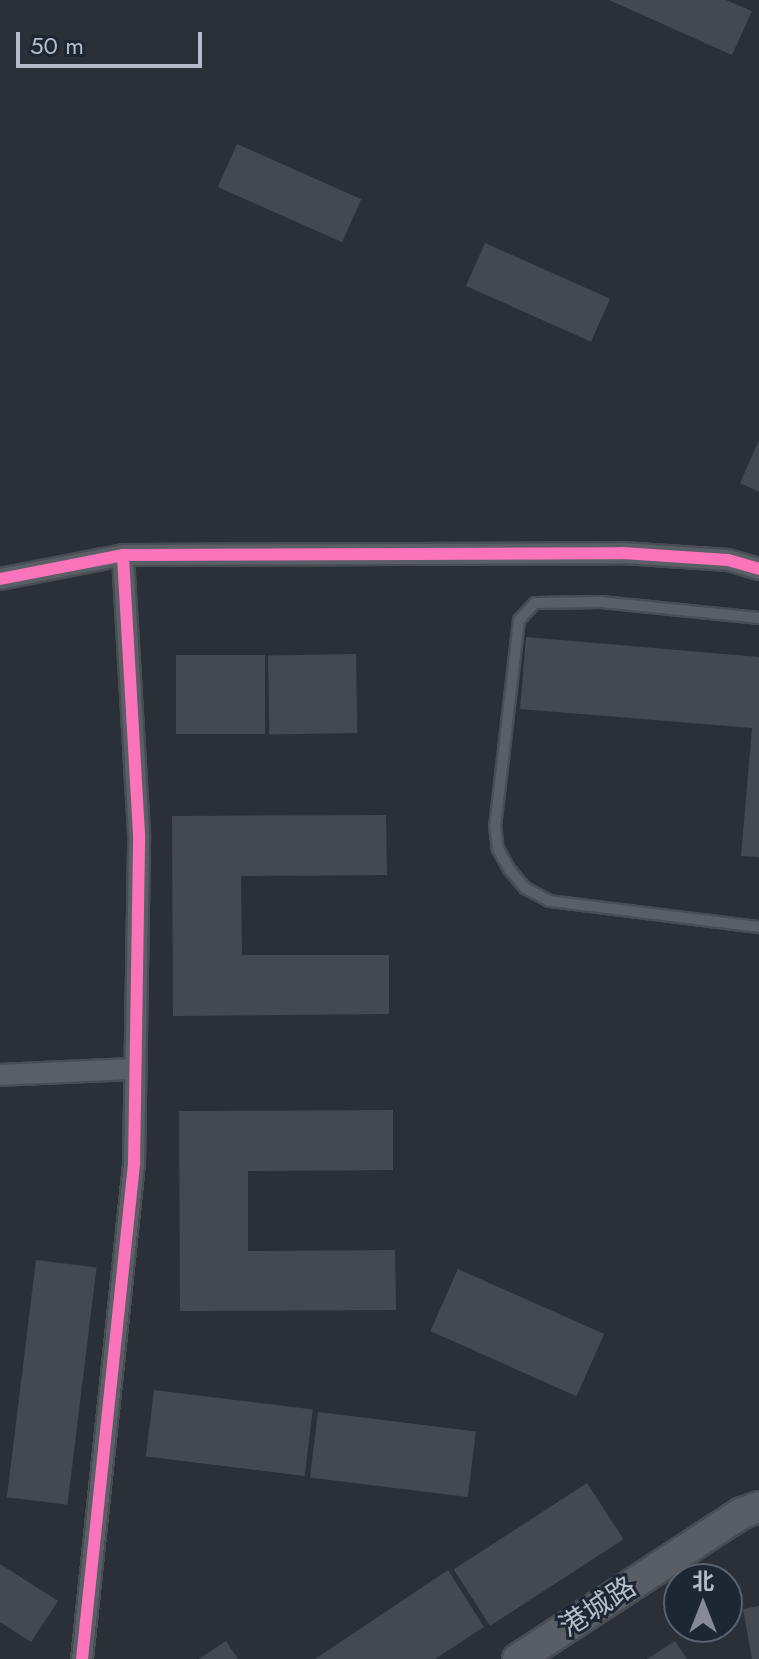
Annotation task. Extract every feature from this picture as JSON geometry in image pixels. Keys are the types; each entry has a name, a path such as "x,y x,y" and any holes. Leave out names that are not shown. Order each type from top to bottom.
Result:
{"street":[{"path":"0,579 123,555 622,553 728,560 759,569"},
{"path":"82,1659 134,1164 133,1069 139,834 123,555"},
{"path":"0,1075 133,1069"},
{"name":"港城路","path":"518,1659 742,1513 759,1507"}],"lane":[{"path":"759,618 601,602 535,603 519,620 495,826 498,849 509,869 525,888 549,901 759,927"}],"building":[{"path":"609,0 726,0 752,11 732,55"},
{"path":"237,144 361,199 342,242 218,187"},
{"path":"485,243 610,299 591,342 466,286"},
{"path":"759,440 759,492 740,483"},
{"path":"526,637 759,657 759,857 741,856 752,728 520,709"},
{"path":"356,654 357,733 269,735 268,656"},
{"path":"176,655 265,655 265,734 176,734"},
{"path":"386,815 387,875 241,876 242,955 389,955 389,1014 173,1016 172,816"},
{"path":"393,1110 393,1170 248,1171 248,1251 395,1250 396,1310 180,1311 179,1111"},
{"path":"36,1260 97,1267 67,1505 7,1497"},
{"path":"458,1269 604,1334 577,1396 430,1331"},
{"path":"154,1390 313,1409 305,1476 146,1457"},
{"path":"318,1412 476,1431 468,1497 310,1478"},
{"path":"587,1483 623,1539 490,1626 454,1570"},
{"path":"0,1564 58,1601 31,1642 0,1622"},
{"path":"448,1570 484,1627 435,1659 315,1659"},
{"path":"759,1606 759,1659 752,1659 743,1609"},
{"path":"226,1641 238,1659 199,1659"},
{"path":"676,1643 687,1659 647,1659"}],"cycle path":[{"path":"0,579 123,555 622,553 728,560 759,569"},
{"path":"82,1659 134,1164 139,834 123,555"}]}
